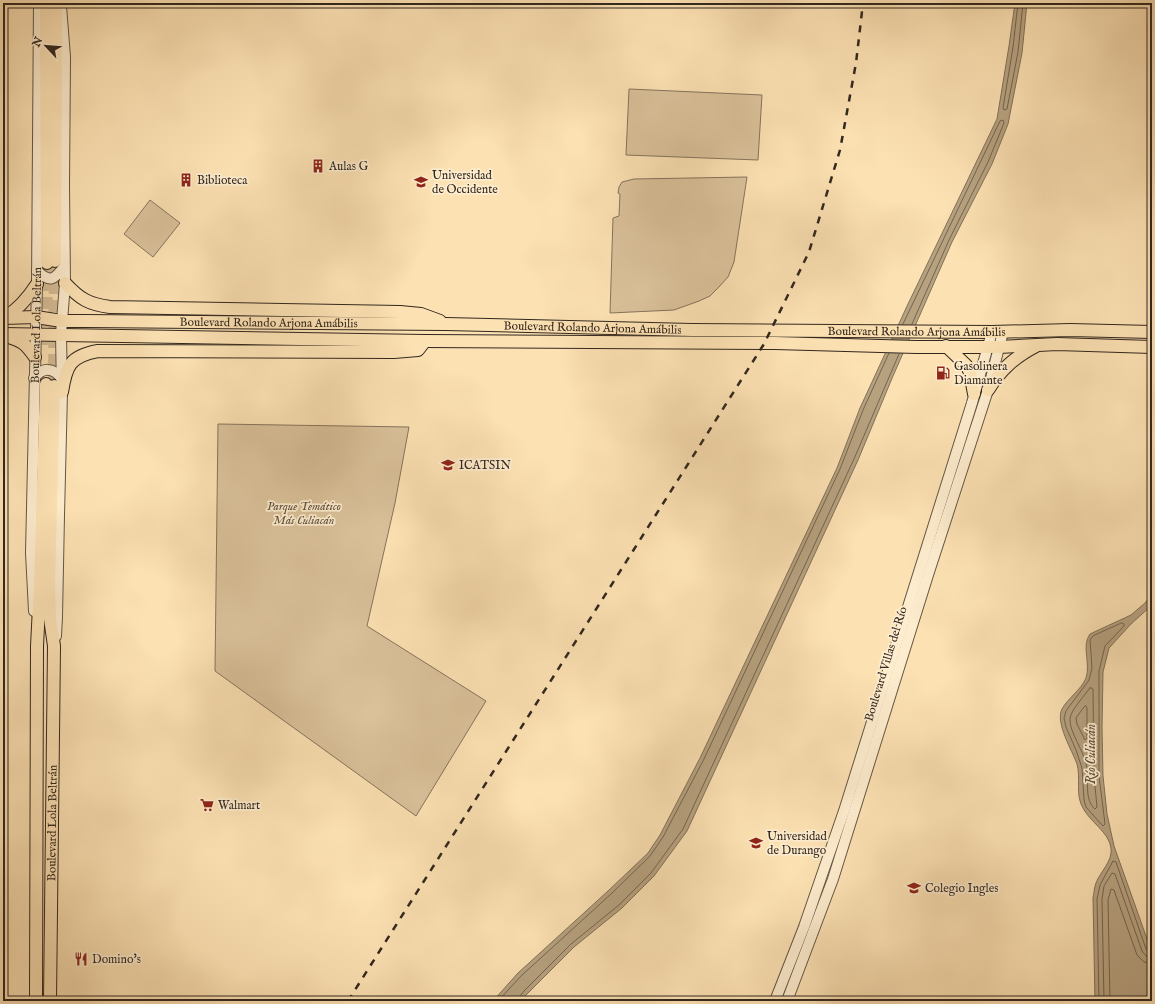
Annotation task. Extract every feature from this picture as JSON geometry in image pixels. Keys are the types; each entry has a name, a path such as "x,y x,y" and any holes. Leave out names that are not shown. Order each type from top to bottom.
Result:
{"main road":[{"name":"Boulevard Lola Beltrán","path":"46,3 55,263"},
{"name":"Boulevard Lola Beltrán","path":"55,263 56,3"},
{"path":"65,283 82,300 100,306 400,312 421,314 446,324"},
{"path":"3,318 15,312 29,297 37,284"},
{"name":"Boulevard Rolando Arjona Amábilis","path":"3,318 35,317 62,321 446,324 692,330 882,330 998,332 1070,330 1152,332"},
{"path":"3,334 27,345 34,357"},
{"name":"Boulevard Rolando Arjona Amábilis","path":"3,334 425,342 775,343 916,347 994,347 1039,344 1152,346"},
{"path":"56,385 69,366 81,356 94,352 394,352 418,350 425,342"},
{"path":"988,390 1005,367 1017,357 1039,344"},
{"path":"946,346 966,365 970,372 973,399"},
{"name":"Boulevard Lola Beltrán","path":"50,1001 54,646 50,618 50,587 56,385"},
{"name":"Boulevard Lola Beltrán","path":"36,1001 37,646 40,587 56,385"}],"street":[{"name":"Boulevard Lola Beltrán","path":"37,646 32,553 34,334 37,284 39,3"},
{"name":"Boulevard Lola Beltrán","path":"56,385 65,283 55,263 65,56 60,3"},
{"path":"37,271 44,278 58,276 55,263"},
{"name":"Boulevard Villas del Río","path":"787,1001 833,879 928,575 988,390 994,347 998,332"},
{"name":"Boulevard Villas del Río","path":"775,1001 804,927 844,811 973,399 994,347"},
{"path":"34,378 43,370 49,369 56,373 56,385"},
{"path":"973,399 982,406"}],"green space":[{"path":"629,89 762,95 758,160 626,155"},
{"path":"747,177 734,262 728,277 710,296 674,310 610,313 613,218 619,216 620,194 618,193 622,182 634,179"},
{"path":"150,200 180,223 153,257 124,234"},
{"name":"Parque Temático Más Culiacán","path":"218,424 409,427 395,503 367,626 486,701 416,816 215,671"}],"water":[{"path":"1015,3 1027,3 1022,53 1008,124 992,164 952,242 858,460 687,831 654,876 622,908 574,947 520,1001 493,1001 518,973 648,853 660,835 700,758 837,468 860,408 997,119"},
{"name":"Río Culiacán","path":"1152,594 1152,605 1131,624 1109,648 1103,672 1102,727 1103,776 1107,814 1114,846 1152,953 1152,1001 1095,1001 1093,898 1096,883 1108,862 1111,848 1107,837 1086,813 1079,798 1077,764 1062,729 1060,715 1062,709 1086,678 1086,644 1090,634 1131,615 1145,603"}],"tunnel":[{"path":"54,384 55,261"},
{"path":"46,345 47,263"}],"railway":[{"path":"348,1001 764,344 809,252 840,150 856,63 863,3"}],"place":[{"name":"Aulas G","path":"318,166"},
{"name":"Biblioteca","path":"186,180"},
{"name":"Universidad de Occidente","path":"421,182"},
{"name":"Gasolinera Diamante","path":"943,373"},
{"name":"ICATSIN","path":"448,465"},
{"name":"Walmart","path":"207,805"},
{"name":"Universidad de Durango","path":"756,843"},
{"name":"Colegio Ingles","path":"914,888"},
{"name":"Domino's","path":"81,959"}]}
